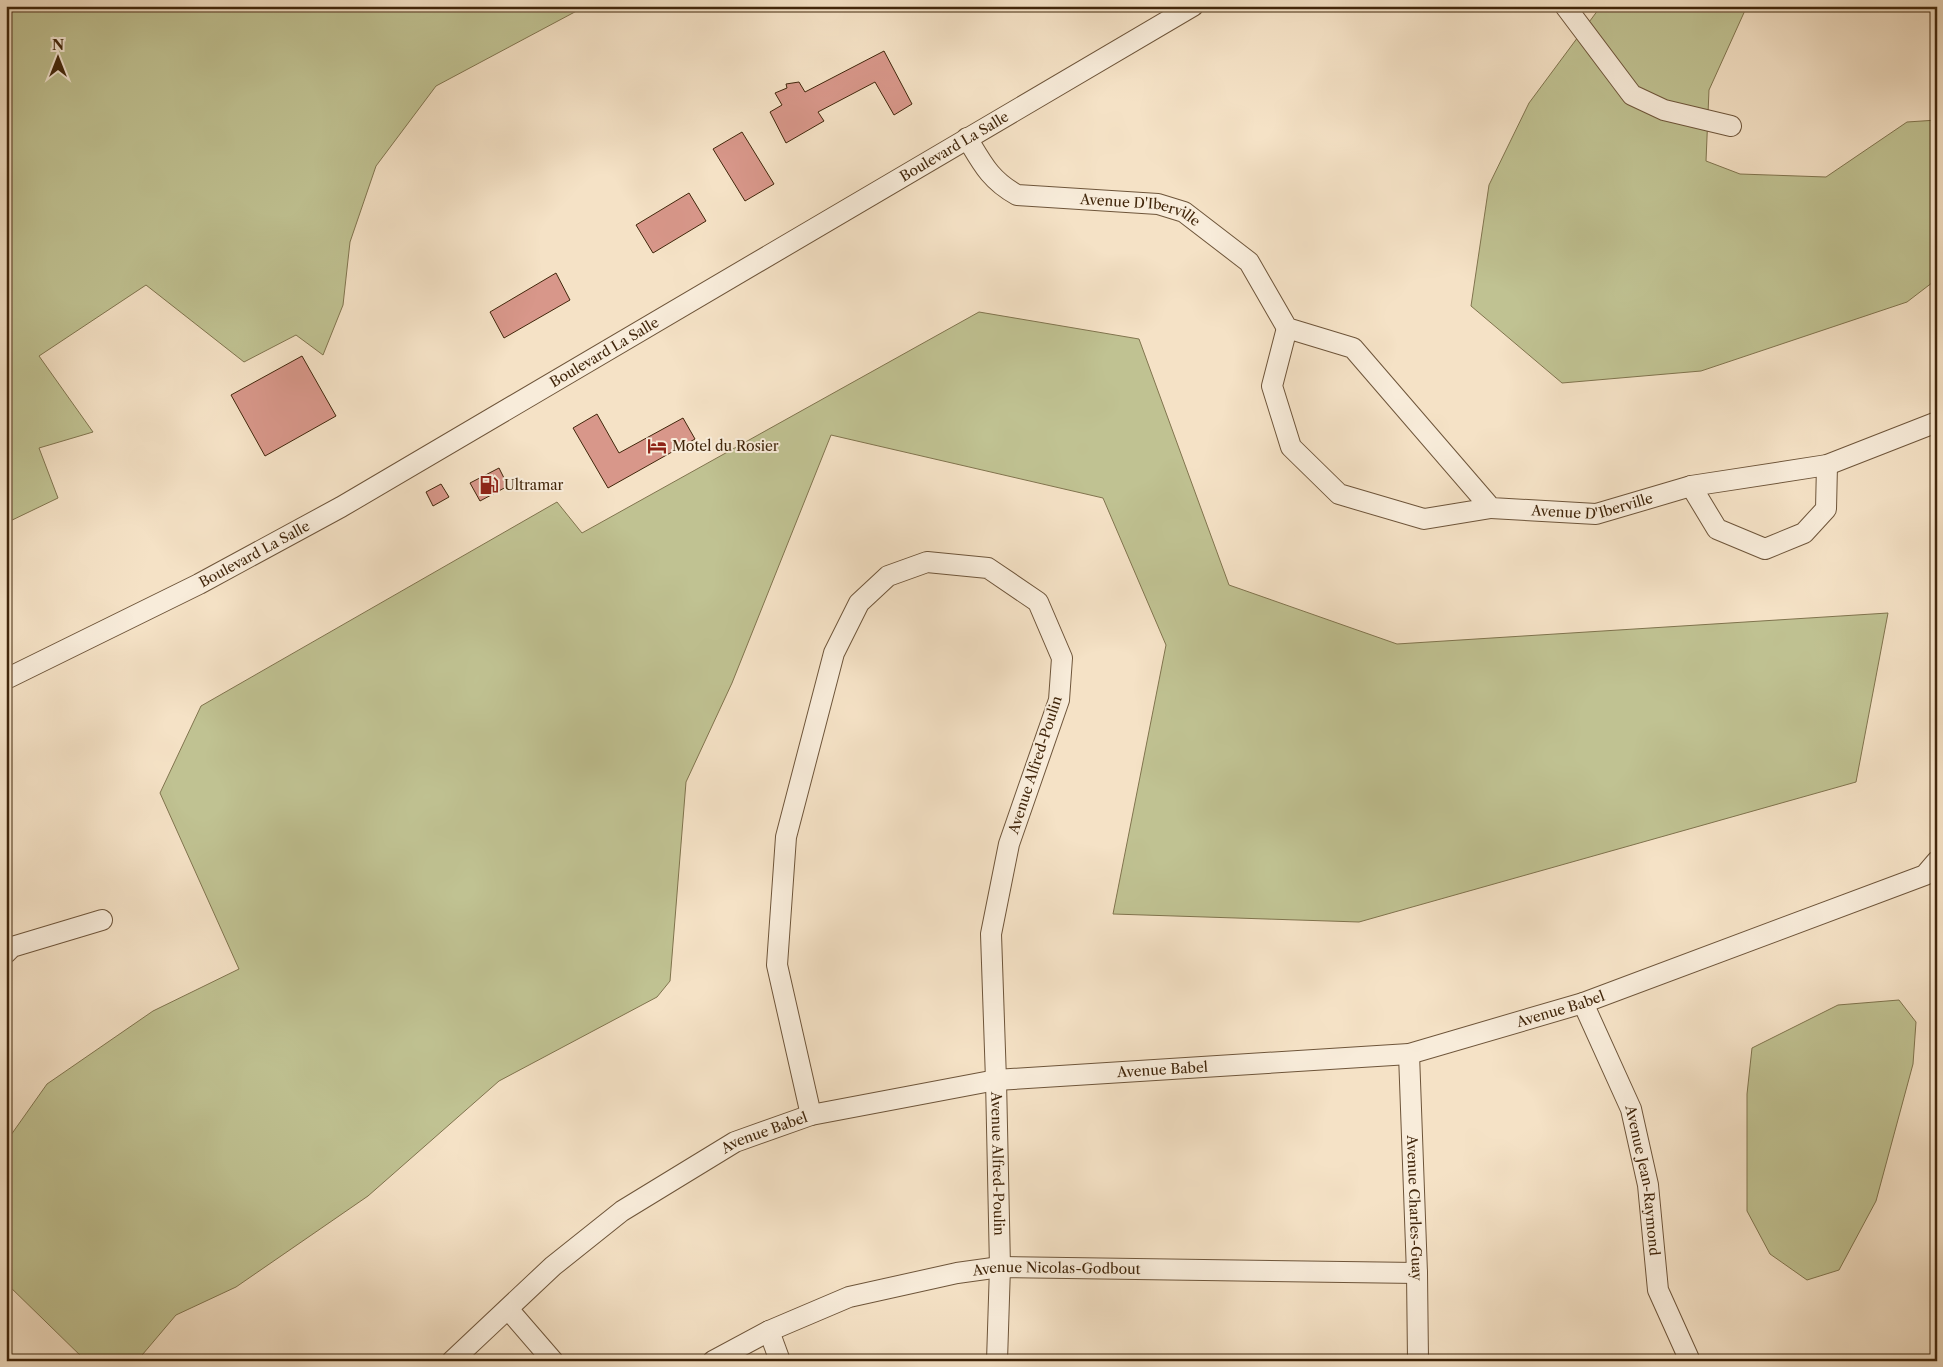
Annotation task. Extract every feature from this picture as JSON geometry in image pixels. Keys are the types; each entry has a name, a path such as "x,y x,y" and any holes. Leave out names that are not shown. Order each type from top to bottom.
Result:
{"street":[{"name":"Boulevard La Salle","path":"9,672 199,584 341,507 1193,6"},
{"path":"1566,6 1632,95 1664,110 1731,126"},
{"name":"Avenue D'Iberville","path":"967,138 986,168 1001,186 1017,195 1158,204 1184,212 1249,262 1287,328 1272,386 1291,447 1339,494 1424,519 1492,508 1596,514 1690,486 1827,465 1937,422"},
{"path":"1287,328 1353,348 1492,508"},
{"path":"1690,486 1717,530 1765,549 1804,533 1826,509 1827,465"},
{"name":"Avenue Alfred-Poulin","path":"811,1115 777,965 786,837 834,653 859,602 888,576 927,562 988,568 1038,602 1062,658 1059,700 1009,844 991,934 1000,1267 997,1361"},
{"name":"Avenue Babel","path":"452,1361 553,1266 622,1211 735,1142 811,1115 996,1080 1409,1054 1583,1004 1933,872"},
{"path":"6,952 12,947 102,920"},
{"name":"Avenue Jean-Raymond","path":"1583,1004 1631,1109 1648,1185 1658,1290 1690,1361"},
{"name":"Avenue Charles-Guay","path":"1409,1054 1418,1273 1418,1361"},
{"name":"Avenue Nicolas-Godbout","path":"713,1361 769,1331 849,1297 957,1273 1000,1267 1418,1273"},
{"path":"508,1309 552,1361"},
{"path":"769,1331 780,1361"}],"green space":[{"path":"6,6 586,6 436,86 376,166 350,242 343,305 323,355 296,335 244,362 146,285 39,356 93,432 39,448 58,498 6,523"},
{"path":"1601,6 1747,6 1709,90 1706,161 1740,174 1826,177 1907,122 1937,120 1937,279 1907,302 1701,371 1562,383 1471,306 1489,185 1529,103"},
{"path":"979,312 1139,339 1229,585 1397,644 1888,613 1856,782 1359,922 1113,914 1166,645 1103,498 831,435 732,683 686,782 670,981 657,997 499,1081 368,1196 236,1287 176,1315 137,1361 86,1361 6,1283 6,1142 47,1084 153,1011 239,969 160,793 201,706 557,502 582,533"},
{"path":"1899,1000 1916,1022 1913,1064 1876,1201 1839,1270 1807,1280 1770,1254 1747,1211 1747,1094 1752,1048 1838,1005"}],"building":[{"path":"884,51 912,104 894,115 875,82 818,112 824,121 786,143 770,112 782,105 775,93 787,88 786,84 799,82 805,92"},
{"path":"742,132 774,184 745,201 713,149"},
{"path":"689,193 706,221 653,253 636,225"},
{"path":"556,273 570,300 504,338 490,312"},
{"path":"302,356 336,416 265,456 231,395"},
{"name":"Motel du Rosier","path":"597,414 619,453 683,418 695,439 608,488 573,428"},
{"name":"Ultramar","path":"499,468 508,486 480,501 470,483"},
{"path":"441,484 449,497 433,506 426,492"}],"place":[{"name":"Motel du Rosier","path":"657,446"},
{"name":"Ultramar","path":"489,485"}]}
